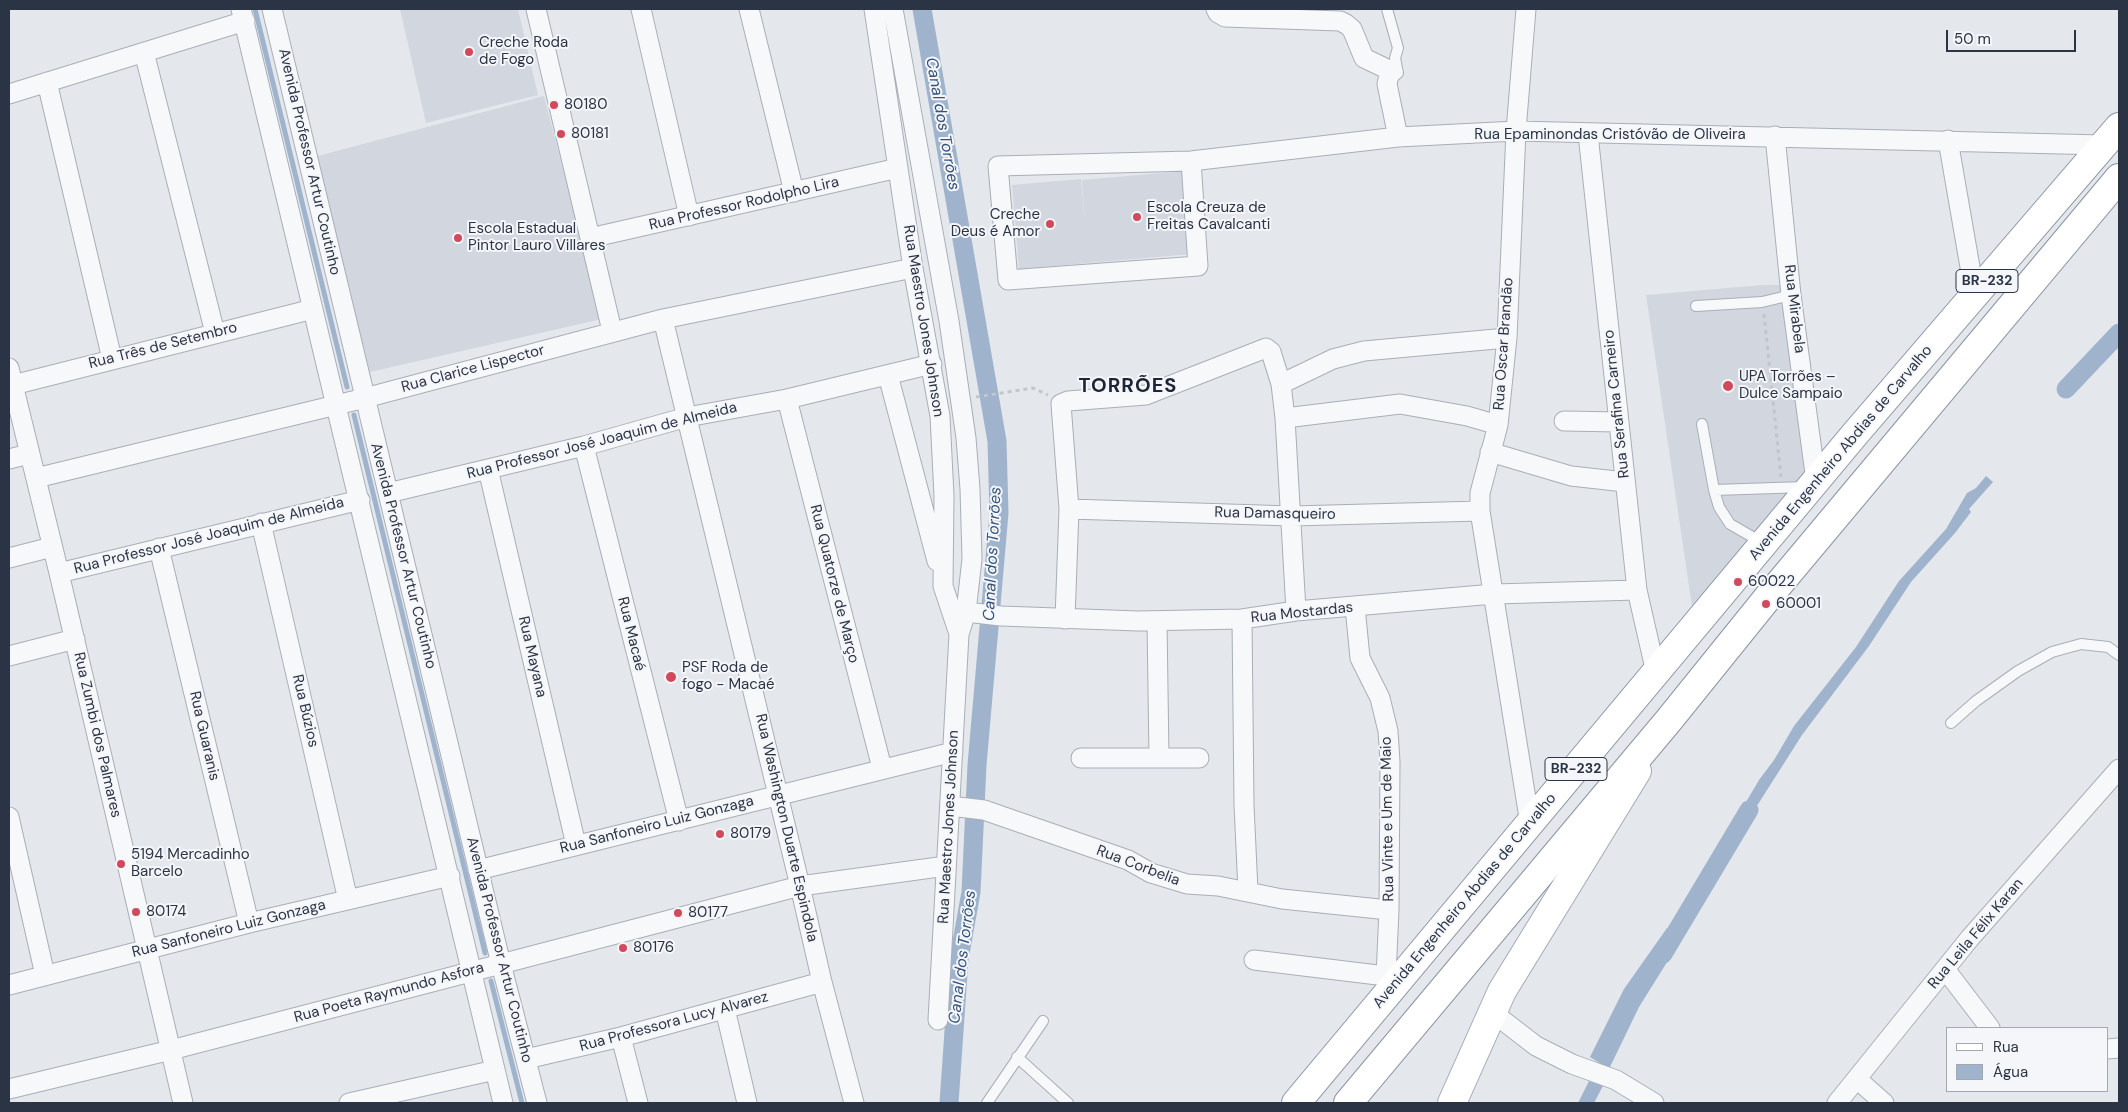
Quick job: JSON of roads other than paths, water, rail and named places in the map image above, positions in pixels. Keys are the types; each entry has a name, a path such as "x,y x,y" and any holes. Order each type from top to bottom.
{"main road":[{"name":"Avenida Engenheiro Abdias de Carvalho","path":"1296,1103 1392,979 1530,824 1814,484 2112,136"},
{"name":"BR-232","path":"1669,720 1775,588 2119,178"},
{"path":"1348,1103 1669,720"},
{"path":"1452,1103 1502,992 1575,870 1669,720"}],"street":[{"name":"Avenida Professor Artur Coutinho","path":"272,9 478,870 536,1103"},
{"path":"536,9 612,331"},
{"path":"641,9 689,216"},
{"path":"749,9 794,192"},
{"name":"Rua Maestro Jones Johnson","path":"874,9 913,268 940,416 944,496 943,586 959,634 938,1020"},
{"name":"Rua Maestro Jones Johnson","path":"893,9 949,321 966,438 974,612 959,634"},
{"path":"1216,9 1225,18 1340,21 1352,30 1364,58 1387,69 1389,75 1387,84 1398,137"},
{"name":"Rua Oscar Brandão","path":"1526,9 1516,131 1508,338 1498,425 1480,493 1480,511 1530,824"},
{"name":"Avenida Professor Artur Coutinho","path":"243,15 503,1103"},
{"path":"9,94 144,52 243,15"},
{"path":"144,52 215,333"},
{"path":"47,82 112,359"},
{"name":"Rua Epaminondas Cristóvão de Oliveira","path":"1190,161 1198,266 1008,280 998,166 1190,161 1398,137 1516,131 1948,140 2112,136"},
{"name":"Rua Serafina Carneiro","path":"1588,134 1637,590 1656,673"},
{"name":"Rua Mirabela","path":"1775,136 1791,294 1814,484"},
{"path":"1948,140 1975,296"},
{"name":"Rua Professor Rodolpho Lira","path":"590,238 898,168"},
{"name":"Rua Clarice Lispector","path":"36,478 365,398 663,318 913,268"},
{"name":"Rua Três de Setembro","path":"11,376 112,359 313,309"},
{"name":"Rua Washington Duarte Espindola","path":"663,318 822,982 854,1103"},
{"path":"1281,384 1333,359 1364,351 1508,338"},
{"path":"1065,619 1069,509 1064,404 1146,395 1266,348 1270,350 1281,384 1285,418 1296,611"},
{"name":"Rua Professor José Joaquim de Almeida","path":"388,493 584,446 687,417 787,399 932,364"},
{"path":"888,375 943,586"},
{"name":"Rua Zumbi dos Palmares","path":"11,376 75,639 183,1103"},
{"name":"Rua Quatorze de Março","path":"787,399 882,768"},
{"path":"1285,418 1400,404 1467,416 1498,425"},
{"path":"1564,421 1619,422"},
{"name":"Rua Macaé","path":"584,446 679,821"},
{"path":"1490,452 1571,476 1625,482"},
{"path":"9,459 29,454"},
{"name":"Rua Mayana","path":"488,469 576,845"},
{"name":"Rua Professor José Joaquim de Almeida","path":"59,573 360,500"},
{"name":"Rua Damasqueiro","path":"1069,509 1292,516 1480,511"},
{"name":"Rua Búzios","path":"261,523 348,900"},
{"path":"9,558 52,547"},
{"name":"Rua Guaranis","path":"158,548 249,923"},
{"name":"Rua Mostardas","path":"974,612 1001,616 1065,619 1157,621 1242,619 1296,611 1494,594 1637,590"},
{"name":"Rua Vinte e Um de Maio","path":"1355,607 1360,658 1380,698 1388,731 1390,762 1389,910 1392,979"},
{"path":"1242,619 1244,805 1248,891"},
{"path":"1157,621 1159,757"},
{"path":"9,656 75,639"},
{"name":"Rua Sanfoneiro Luiz Gonzaga","path":"478,870 679,821 882,768 953,752"},
{"path":"1081,758 1199,758"},
{"name":"Rua Leila Félix Karan","path":"1837,1103 1970,938 2119,769"},
{"name":"Rua Corbelia","path":"950,806 984,810 1128,860 1151,873 1187,884 1218,886 1282,898 1389,910"},
{"path":"9,817 46,976"},
{"name":"Rua Poeta Raymundo Asfora","path":"9,1089 171,1050 800,886 946,866"},
{"name":"Rua Sanfoneiro Luiz Gonzaga","path":"9,985 249,923 450,876"},
{"path":"1254,960 1392,979"},
{"path":"1945,969 1989,1027"},
{"name":"Rua Professora Lucy Alvarez","path":"526,1059 621,1037 822,982"},
{"path":"725,1009 747,1103"},
{"path":"1492,1012 1536,1046 1572,1064 1610,1077 1654,1103"},
{"path":"621,1037 638,1103"},
{"path":"349,1103 494,1070"},
{"path":"1857,1079 1884,1103"}],"lane":[{"path":"1387,9 1398,48 1395,58 1398,73 1387,84"},
{"path":"1696,306 1762,302 1791,294"},
{"path":"1702,424 1719,507 1730,524 1764,544"},
{"path":"1714,490 1814,484"},
{"path":"1951,723 1976,701 2018,671 2052,652 2081,644 2108,647 2119,655"},
{"path":"987,1103 1017,1056 1043,1021"},
{"path":"1017,1056 1068,1103"}],"water":[{"path":"2108,334 2118,344 2102,359 2088,367 2077,382 2070,375"},
{"path":"1986,476 1993,482 1969,509 1971,512 1955,533 1911,582 1869,646 1802,735 1741,831 1729,831 1794,726 1856,647 1899,581 1946,529 1967,493 1976,488"},
{"path":"1667,928 1684,935 1639,1007 1609,1069 1590,1057 1624,989"},
{"path":"1592,1075 1606,1080 1594,1103 1578,1103"}],"waterway":[{"path":"255,9 347,387"},
{"name":"Canal dos Torrões","path":"922,9 997,441 999,513 977,765 971,892 959,959 949,1103"},
{"path":"2066,389 2119,333"},
{"path":"354,415 485,953"},
{"path":"1663,954 1749,810"},
{"path":"491,981 522,1103"}],"place":[{"name":"Creche Roda de Fogo","path":"469,52"},
{"name":"80180","path":"554,105"},
{"name":"80181","path":"561,134"},
{"name":"Escola Creuza de Freitas Cavalcanti","path":"1137,217"},
{"name":"Creche Deus é Amor","path":"1050,224"},
{"name":"Escola Estadual Pintor Lauro Villares","path":"458,238"},
{"name":"UPA Torrões – Dulce Sampaio","path":"1728,386"},
{"name":"60022","path":"1738,582"},
{"name":"60001","path":"1766,604"},
{"name":"PSF Roda de fogo - Macaé","path":"671,677"},
{"name":"80179","path":"720,834"},
{"name":"5194 Mercadinho Barcelo","path":"121,864"},
{"name":"80174","path":"136,912"},
{"name":"80177","path":"678,913"},
{"name":"80176","path":"623,948"}],"district":[{"name":"TORRÕES","path":"1128,387"}]}
